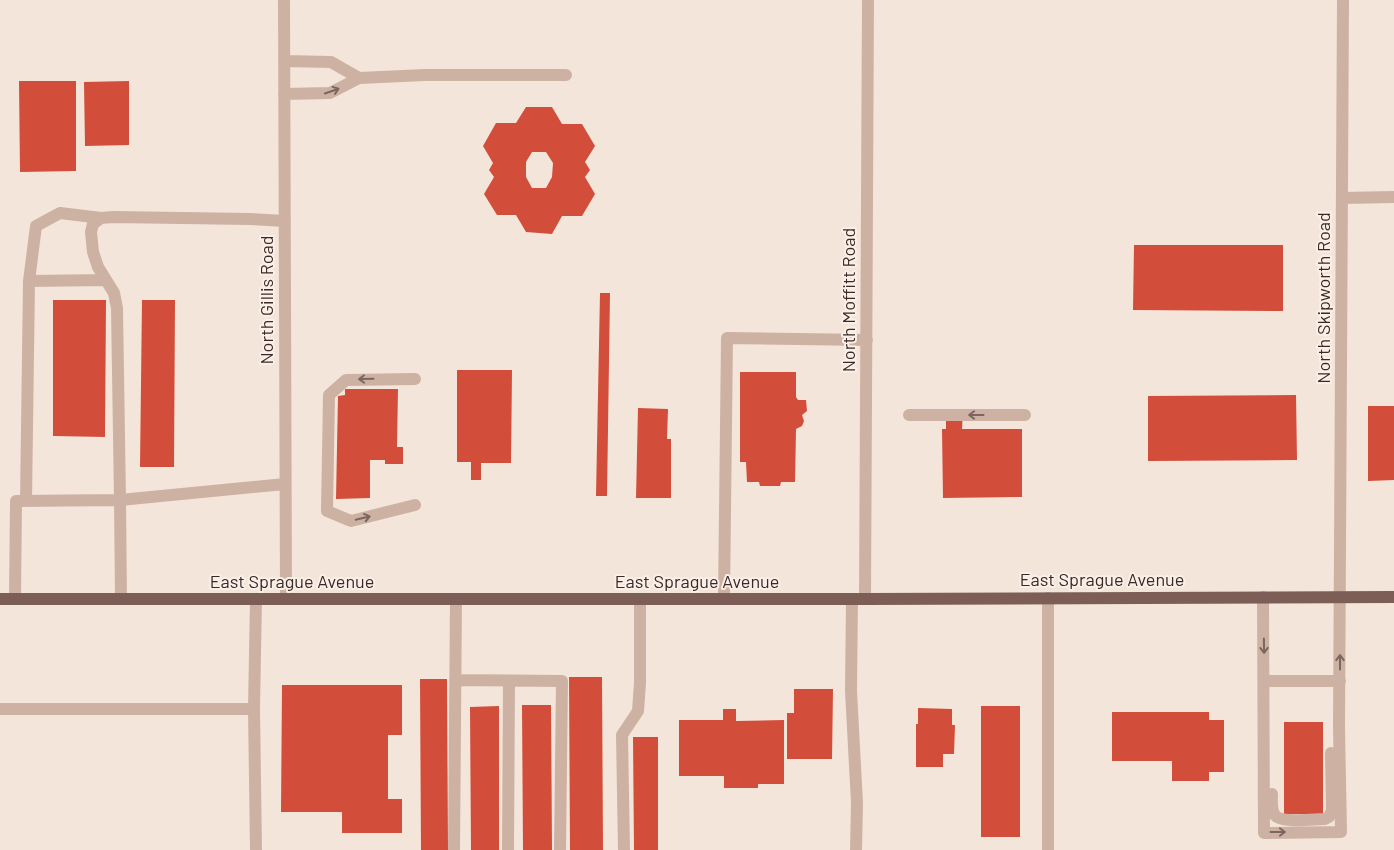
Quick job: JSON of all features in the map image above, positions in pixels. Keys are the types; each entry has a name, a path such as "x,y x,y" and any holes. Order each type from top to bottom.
{"main road":[{"name":"East Sprague Avenue","path":"0,599 1394,597"}],"street":[{"name":"North Gillis Road","path":"284,0 286,599"},
{"name":"North Moffitt Road","path":"856,850 857,803 851,691 858,599 866,340 868,0"},
{"name":"North Skipworth Road","path":"1264,728 1264,832 1341,832 1339,728 1343,0"},
{"path":"284,62 332,62 359,78"},
{"path":"284,94 330,93 359,78 425,75 566,75"},
{"path":"1342,198 1394,197"},
{"path":"26,501 29,281 36,226 60,213 101,218 142,216 284,221"},
{"path":"101,218 93,224 91,232 93,252 98,268 114,293 117,308 121,599"},
{"path":"29,281 106,280"},
{"path":"724,599 727,338 866,340"},
{"path":"415,379 346,380 329,395 327,510 351,521 415,505"},
{"path":"910,415 1025,415"},
{"path":"15,599 16,501 120,500 285,484"},
{"path":"1263,597 1264,728 1271,743 1272,808 1277,818 1287,820 1325,819 1329,817 1332,810 1331,737 1339,728"},
{"path":"1048,598 1048,850"},
{"path":"256,599 254,709 256,850"},
{"path":"454,850 456,599"},
{"path":"624,850 622,735 638,711 640,599"},
{"path":"456,680 562,681 560,850"},
{"path":"508,850 509,681"},
{"path":"1264,681 1340,681"},
{"path":"0,709 254,709"}],"building":[{"path":"19,81 76,81 76,171 20,172"},
{"path":"129,81 129,145 85,146 84,82"},
{"path":"526,107 552,107 562,124 582,124 595,146 585,162 590,170 585,177 595,194 582,216 562,216 552,234 526,232 516,215 497,215 484,194 494,177 489,170 493,163 483,146 496,123 516,123","holes":["532,152 546,152 553,163 552,177 546,188 532,188 526,177 526,162"]},
{"path":"1134,245 1283,245 1283,311 1133,310"},
{"path":"600,293 610,293 607,496 596,496"},
{"path":"53,300 106,300 105,437 53,436"},
{"path":"142,300 175,300 174,467 140,467"},
{"path":"457,370 512,370 511,463 481,463 481,480 471,480 471,462 457,462"},
{"path":"740,372 796,372 796,397 798,400 806,400 807,411 802,415 804,421 802,426 796,429 795,482 781,482 780,486 760,486 759,482 747,482 746,462 740,462"},
{"path":"345,389 398,389 397,447 403,447 403,464 385,464 385,460 370,460 370,498 336,499 338,396 345,395"},
{"path":"1296,395 1297,460 1148,461 1148,396"},
{"path":"1368,406 1394,406 1394,480 1368,481"},
{"path":"638,408 668,409 667,439 671,439 671,498 636,498"},
{"path":"946,410 963,410 962,429 1022,429 1022,497 943,498 942,429 946,429"},
{"path":"569,677 602,677 603,850 570,850"},
{"path":"420,679 447,679 448,850 421,850"},
{"path":"282,685 402,685 402,735 388,735 388,799 402,799 402,833 342,833 342,812 281,812"},
{"path":"794,689 833,689 832,759 787,759 787,713 794,713"},
{"path":"522,705 551,705 552,850 523,850"},
{"path":"499,706 499,850 471,850 470,707"},
{"path":"981,706 1020,706 1020,837 981,837"},
{"path":"918,708 952,709 952,725 955,725 954,754 943,754 943,767 916,767"},
{"path":"723,709 736,709 736,721 784,720 784,784 758,784 758,788 724,788 724,776 679,776 679,720 723,720"},
{"path":"1112,712 1209,712 1209,720 1224,720 1224,772 1209,772 1209,781 1172,781 1172,761 1112,761"},
{"path":"1284,722 1323,722 1323,814 1284,814"},
{"path":"633,737 658,737 658,850 634,850"}]}
